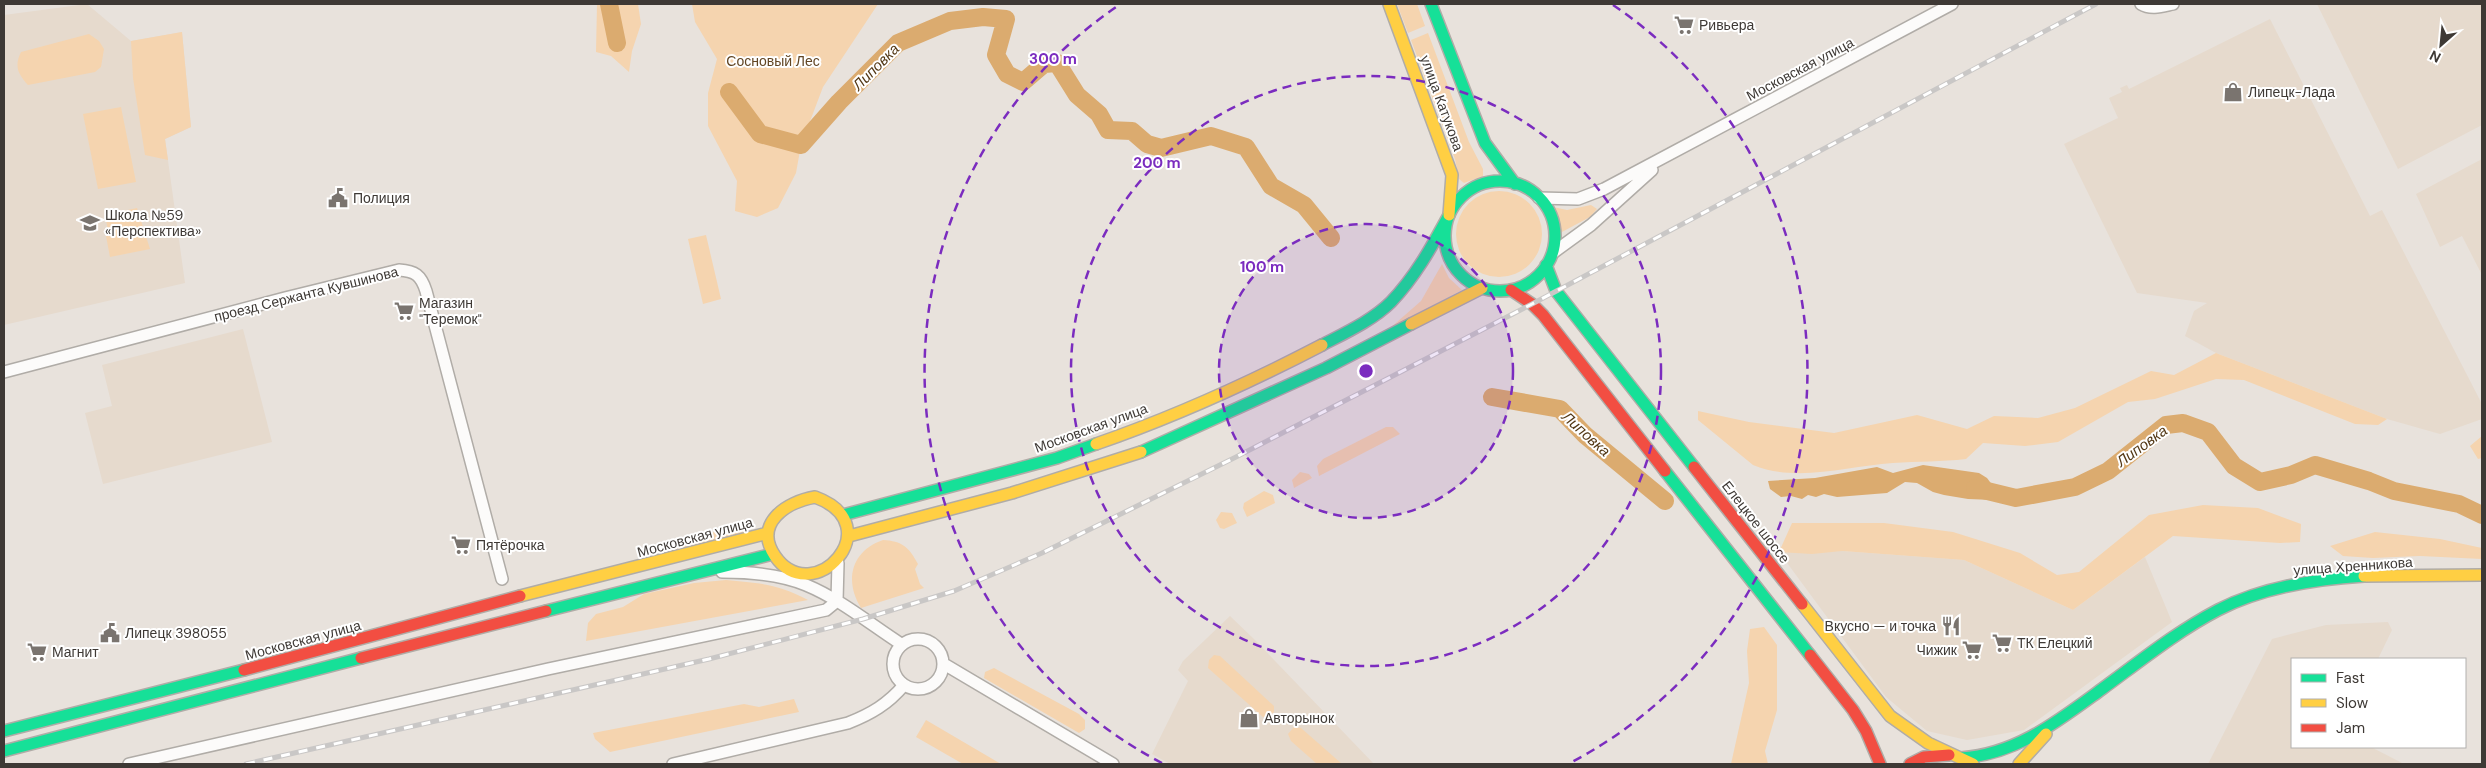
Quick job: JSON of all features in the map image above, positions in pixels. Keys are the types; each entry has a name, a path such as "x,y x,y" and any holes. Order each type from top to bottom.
{"main road":[{"name":"улица Катукова","path":"1389,4 1452,175 1449,215"},
{"name":"улица Катукова","path":"1431,4 1485,143 1498,165 1515,184"},
{"path":"1491,182 1515,184 1540,198 1552,219 1554,252 1532,281 1511,290 1496,291 1482,288 1469,282 1457,271 1450,260 1445,245 1445,230 1449,215 1464,194 1478,186 1491,182"},
{"name":"Московская улица","path":"4,731 150,696 525,596 768,534 777,512 799,498 815,497 827,501 838,508 843,515 1058,458 1131,432 1256,378 1352,329 1390,303 1420,268 1449,215"},
{"name":"Елецкое шоссе","path":"1546,265 1556,291 1890,716 1909,732 1973,764"},
{"path":"849,536 1012,493 1132,456 1326,368 1482,288"},
{"path":"1511,290 1532,304 1549,323 1835,687 1866,731 1880,764"},
{"path":"768,534 773,554 788,569 812,573 824,571 838,563 847,549 849,536 843,515"},
{"path":"4,751 700,571 773,554"},
{"name":"улица Хренникова","path":"2055,723 2189,628 2235,602 2255,594 2280,587 2331,579 2482,575"},
{"path":"1910,764 1933,755 1980,756 2010,747 2055,723"},
{"path":"2019,764 2055,723"}],"street":[{"name":"Московская улица","path":"1540,198 1578,199 1604,189 1662,160 1952,4"},
{"path":"2142,4 2161,7 2173,4"},
{"name":"Московская улица","path":"1554,252 1591,225 1662,160"},
{"name":"проезд Сержанта Кувшинова","path":"4,372 285,298 399,270 413,271 422,279 426,290 502,578"},
{"path":"129,764 538,672 826,610 836,600 838,563"},
{"path":"788,569 804,584"},
{"path":"700,571 741,572 804,584 836,600 901,644"},
{"path":"916,638 932,642 942,656 944,664 937,681 929,687 920,689 904,685 896,678 893,670 895,652 901,644 916,638"},
{"path":"944,664 1112,764"},
{"path":"673,764 848,723 872,713 893,698 904,685"}],"shaded area":[{"name":"Школа №59 «Перспектива»","path":"87,4 131,41 182,32 191,127 165,139 185,283 4,325 4,15"},
{"path":"2317,4 2482,4 2482,125 2398,169"},
{"path":"2270,19 2370,216 2382,210 2482,404 2482,419 2440,434 2387,419 2216,353 2185,336 2194,311 2207,303 2137,293 2064,144 2118,118 2109,98 2122,92 2120,88 2127,85 2129,89"},
{"path":"2482,159 2482,275 2462,236 2440,247 2416,194"},
{"path":"243,329 272,442 103,484 85,413 112,406 102,365"},
{"path":"1923,465 1979,473 1987,478 1999,494 1993,500 1968,499 1944,495 1933,492 1917,483 1905,482 1887,493 1837,497 1824,494 1816,497 1808,495 1802,499 1791,496 1781,497 1770,489 1768,481 1815,478 1877,467 1893,473"},
{"path":"1842,551 1964,560 2073,610 2145,557 2172,622 2024,730 1967,740 1927,731 1886,697 1779,552"},
{"name":"Авторынок","path":"1230,616 1374,764 1170,764 1152,754 1188,681 1178,670 1183,661"},
{"path":"2388,622 2392,630 2378,658 2291,658 2291,748 2373,748 2404,764 2208,764 2272,639 2326,625"}],"green space":[{"path":"597,4 638,4 641,24 632,51 629,72 611,56 596,52"},
{"name":"Сосновый Лес","path":"692,4 878,4 823,87 801,145 796,173 778,208 757,217 735,211 737,181 708,126 708,93 717,59 695,22"},
{"path":"1397,4 1417,4 1425,26 1408,33"},
{"path":"182,32 191,127 165,139 168,160 145,155 133,78 131,41"},
{"path":"1428,33 1469,142 1483,169 1483,176 1464,183 1459,179 1455,159 1411,40"},
{"path":"89,34 99,41 104,49 101,67 95,72 28,85 22,77 18,70 21,52"},
{"path":"121,107 136,182 98,189 83,114"},
{"path":"1499,191 1515,195 1529,204 1538,218 1542,234 1538,250 1529,264 1515,273 1499,277 1483,273 1469,264 1460,250 1456,234 1460,218 1469,204 1483,195"},
{"path":"1591,205 1597,209 1590,217 1560,233 1553,207 1567,210"},
{"path":"137,208 150,249 110,257 106,236 109,235 105,215"},
{"path":"706,235 721,299 703,304 688,239"},
{"path":"1442,264 1449,278 1462,290 1389,329 1421,301"},
{"path":"2216,353 2387,419 2378,425 2355,424 2244,380 2216,379 2155,399 2128,402 2058,442 2025,446 1983,443 1966,459 1893,463 1805,473 1787,473 1753,465 1698,420 1698,411 1749,422 1834,433 1917,415 1967,429 1994,416 2038,418 2075,408 2151,371 2174,375"},
{"path":"1386,427 1393,427 1400,434 1319,476 1317,466 1323,459"},
{"path":"2482,436 2482,458 2478,459 2470,446"},
{"path":"1300,472 1309,474 1312,478 1294,488 1292,480"},
{"path":"1264,491 1273,495 1275,503 1247,517 1243,508 1244,503"},
{"path":"2203,505 2258,508 2301,524 2300,542 2280,543 2173,536 2073,610 1964,560 1842,551 1812,554 1779,552 1792,523 1884,523 1953,532 2020,553 2057,575 2079,572 2149,515"},
{"path":"1221,512 1232,513 1237,523 1224,529 1220,528 1216,520"},
{"path":"742,526 744,530 741,537 673,552 671,546 679,540"},
{"path":"2375,532 2440,539 2482,548 2482,559 2420,556 2373,558 2343,556 2330,546"},
{"path":"883,540 895,542 908,549 918,564 915,569 920,584 924,588 861,608 853,588 854,568 857,559 864,551"},
{"path":"726,580 768,585 808,600 586,641 588,623 596,614 623,607 644,594 694,583"},
{"path":"1764,627 1777,645 1777,710 1765,751 1768,764 1731,764 1749,683 1747,651 1750,629"},
{"path":"1214,655 1220,656 1274,706 1274,712 1268,717 1263,717 1208,668 1209,660"},
{"path":"994,668 1079,714 1085,720 1085,729 1079,733 984,678 985,672"},
{"path":"794,699 799,712 610,752 595,739 593,733 744,704 759,707"},
{"path":"926,720 1001,764 963,764 916,737"},
{"path":"1294,727 1301,728 1342,764 1317,764 1291,741 1288,734"}],"waterway":[{"name":"Липовка","path":"609,4 617,43"},
{"name":"Липовка","path":"729,92 760,134 801,145 839,102 898,43 950,21 983,17 1006,19 996,55 1007,74 1023,82 1044,64 1057,63 1077,95 1099,114 1108,130 1132,131 1147,144 1161,148 1211,136 1246,147 1271,186 1304,205 1331,238"},
{"name":"Липовка","path":"1492,397 1560,409 1585,435 1665,501"},
{"name":"Липовка","path":"1975,488 2016,498 2075,487 2108,471 2166,425 2183,423 2208,432 2234,466 2260,482 2291,475 2315,465 2369,481 2394,491 2459,504 2482,515"}],"railway":[{"path":"246,764 709,659 863,619 954,591 1042,553 1236,457 1532,304 2096,4"}],"traffic: fast":[{"path":"1431,4 1485,143 1515,184"},
{"path":"1500,181 1521,185 1539,197 1551,215 1555,236 1551,257 1539,275 1521,287 1500,291 1479,287 1461,275 1449,257 1445,236 1449,215 1461,197 1479,185 1500,181"},
{"path":"1322,345 1367,320 1391,302 1416,271 1449,215"},
{"path":"1546,265 1556,291 1694,467"},
{"path":"1141,452 1326,368 1411,324"},
{"path":"843,515 1057,458 1096,444"},
{"path":"1665,471 1810,655"},
{"path":"546,611 773,554"},
{"path":"1961,758 2000,750 2036,734 2069,713 2173,638 2202,619 2235,602 2271,590 2308,582 2364,576"},
{"path":"4,751 361,658"},
{"path":"4,731 244,670"}],"traffic: slow":[{"path":"1389,4 1452,175 1449,215"},
{"path":"1411,324 1482,288"},
{"path":"1096,444 1211,399 1322,345"},
{"path":"849,536 1012,493 1141,452"},
{"path":"815,497 837,510 847,526 846,542 838,558 825,569 808,574 791,570 775,556 769,544 768,534 770,525 784,509 815,497"},
{"path":"520,596 768,533"},
{"path":"2364,576 2482,575"},
{"path":"1802,604 1890,716 1928,743 1973,764"},
{"path":"2019,764 2046,734"}],"traffic: jam":[{"path":"1511,290 1532,304 1543,315 1665,471"},
{"path":"1694,467 1802,604"},
{"path":"244,670 520,596"},
{"path":"361,658 546,611"},
{"path":"1810,655 1853,710 1866,731 1880,764"},
{"path":"1910,764 1924,757 1949,755"}],"place":[{"name":"Ривьера","path":"1684,25"},
{"name":"Липецк-Лада","path":"2233,92"},
{"name":"Полиция","path":"338,198"},
{"name":"Школа №59 «Перспектива»","path":"90,223"},
{"name":"Магазин \"Теремок\"","path":"404,311"},
{"name":"Пятёрочка","path":"461,545"},
{"name":"Вкусно — и точка","path":"1951,626"},
{"name":"Липецк 398055","path":"110,633"},
{"name":"ТК Елецкий","path":"2002,643"},
{"name":"Чижик","path":"1972,650"},
{"name":"Магнит","path":"37,652"},
{"name":"Авторынок","path":"1249,718"}]}
